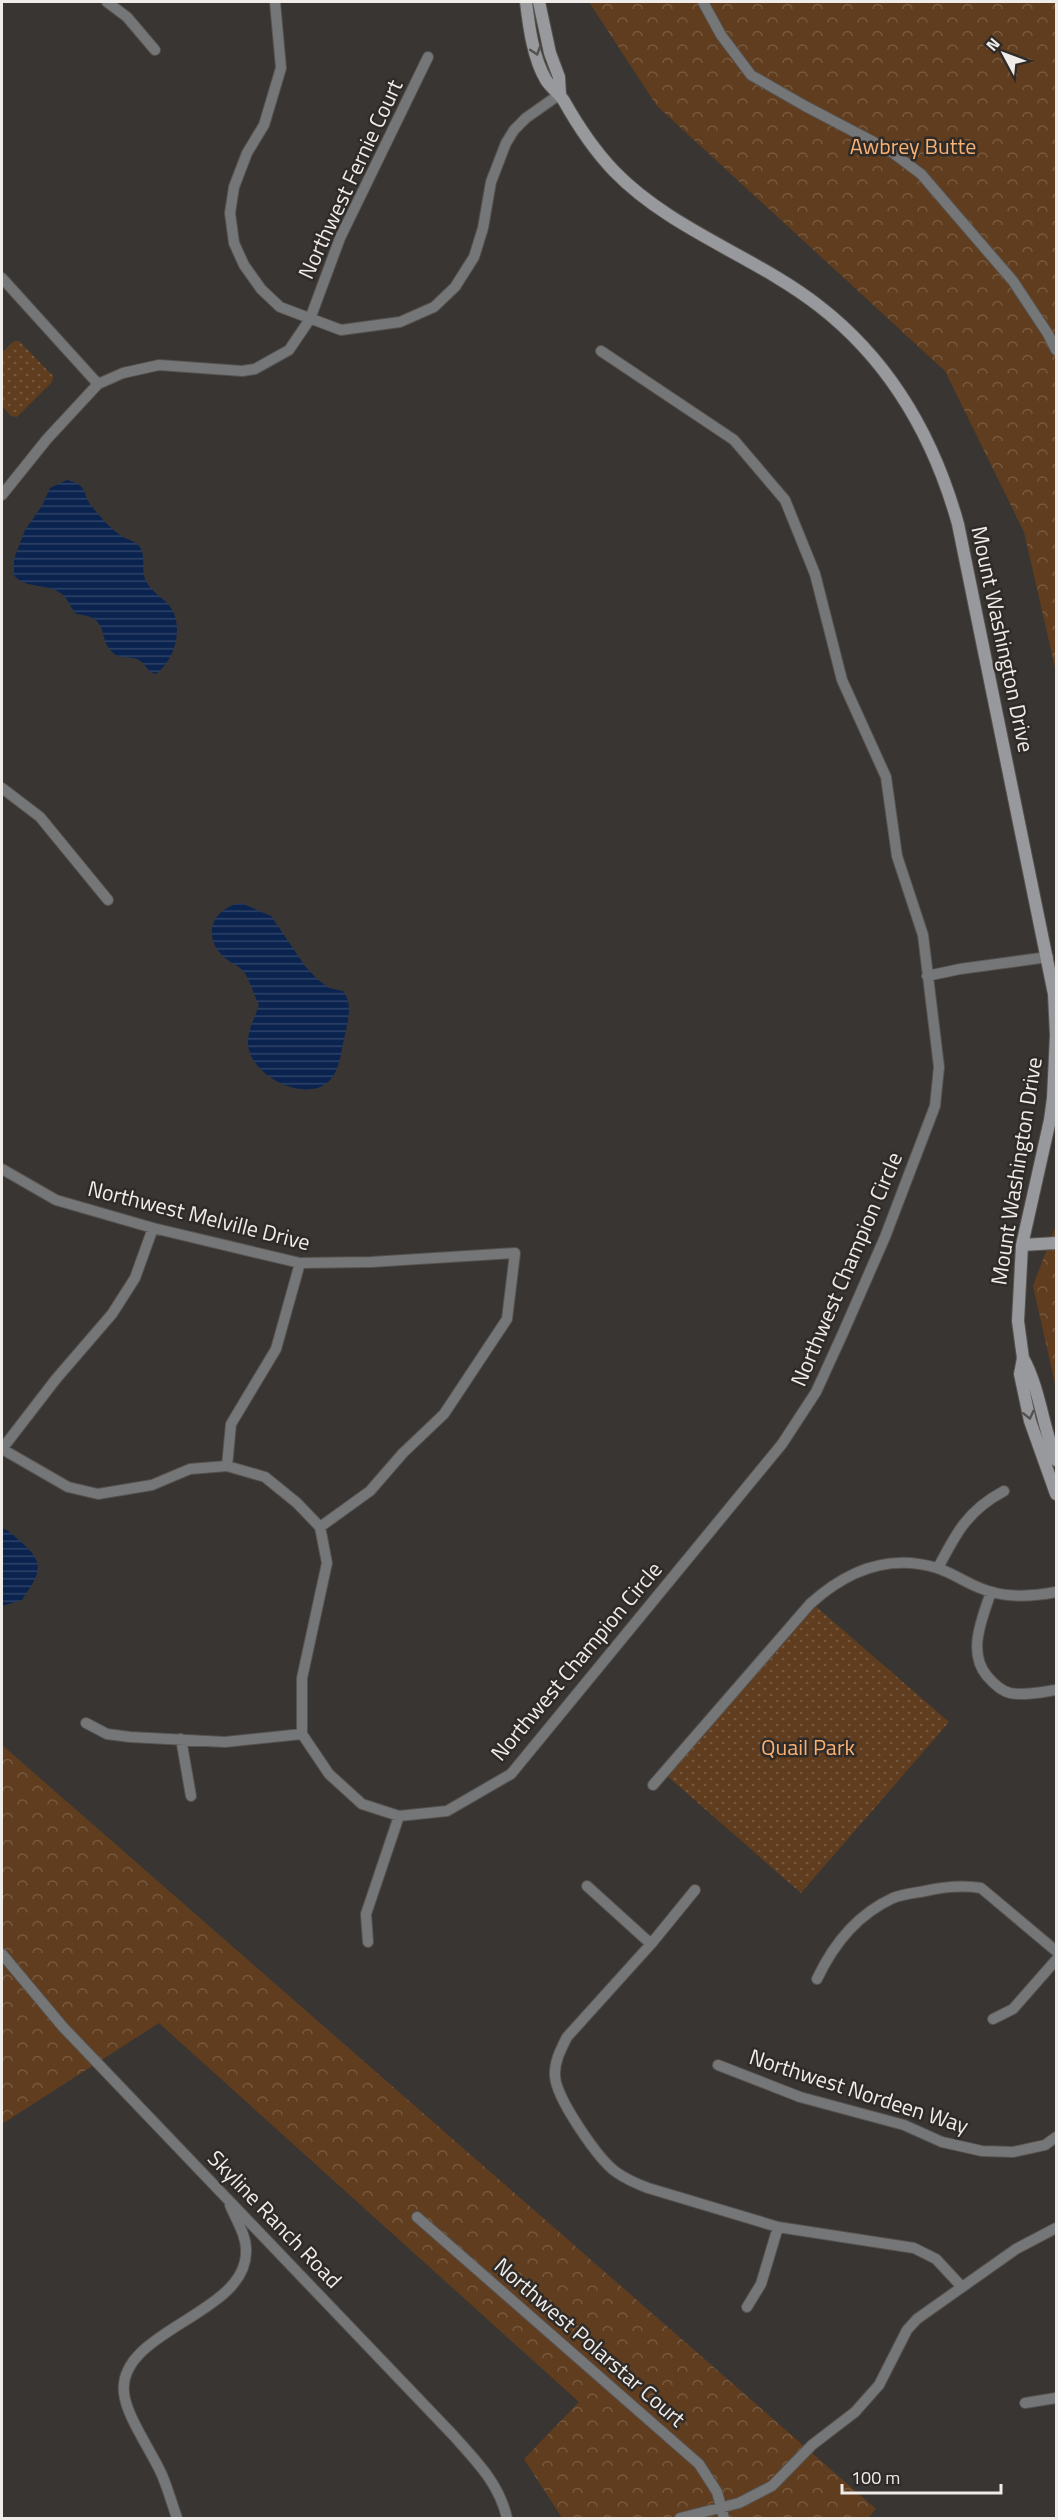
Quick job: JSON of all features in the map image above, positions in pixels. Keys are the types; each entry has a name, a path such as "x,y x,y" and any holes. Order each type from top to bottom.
{"main road":[{"name":"Mount Washington Drive","path":"526,2 528,24 547,81 560,94 581,130 615,172 660,208 818,305 873,358 913,412 940,469 958,524 1054,994 1055,1068 1050,1120 1022,1245 1018,1321 1023,1358 1020,1374 1030,1420 1056,1494"},
{"name":"Mount Washington Drive","path":"539,2 550,53 559,77 560,94"},
{"path":"1022,1245 1056,1243"},
{"name":"Mount Washington Drive","path":"1023,1358 1031,1372 1042,1419 1056,1460"}],"street":[{"path":"107,2 127,17 155,50"},
{"path":"275,2 281,68 264,125 247,153 234,187 230,213 234,243 244,265 261,289 279,307 340,330 400,322 434,307 455,287 474,257 483,228 491,183 506,143 514,130 526,118 560,94"},
{"path":"703,2 721,35 751,75 889,150 921,174 1013,281 1048,333 1056,350"},
{"name":"Northwest Fernie Court","path":"310,319 340,238 428,57"},
{"path":"2,278 98,384"},
{"path":"2,495 47,439 98,384 123,373 159,365 242,371 255,369 289,350 310,319"},
{"name":"Northwest Champion Circle","path":"303,1734 329,1774 362,1804 399,1816 447,1811 511,1774 782,1444 800,1419 816,1392 885,1237 935,1106 939,1067 923,935 897,856 886,777 842,680 815,574 784,500 734,440 601,351"},
{"path":"2,788 40,817 108,900"},
{"path":"927,976 1048,957"},
{"name":"Northwest Melville Drive","path":"2,1169 56,1200 153,1228 300,1263 371,1262 515,1253 507,1319 444,1414 403,1453 370,1491 320,1527"},
{"path":"86,1723 107,1734 225,1742 303,1734 302,1678 327,1563 320,1527 297,1503 265,1477 227,1466 190,1469 152,1485 98,1494 68,1487 2,1449 56,1379 112,1314 135,1278 153,1228"},
{"path":"227,1466 231,1424 276,1349 300,1263"},
{"path":"938,1568 966,1520 976,1508 1004,1491"},
{"path":"653,1785 810,1605 840,1579 865,1568 898,1562 938,1568 991,1592 1030,1596 1056,1592"},
{"path":"991,1592 981,1622 976,1652 984,1673 993,1683 1007,1692 1022,1694 1056,1690"},
{"path":"181,1739 191,1796"},
{"path":"368,1942 366,1914 399,1816"},
{"path":"587,1886 651,1944"},
{"path":"817,1979 828,1956 856,1923 874,1908 895,1897 935,1889 969,1886 981,1888 1056,1952"},
{"path":"696,1890 567,2037 558,2055 555,2074 557,2089 562,2100 605,2162 630,2181 778,2227 914,2248 936,2259 962,2287"},
{"name":"Skyline Ranch Road","path":"2,1954 63,2027 460,2443 491,2478 502,2498 507,2518"},
{"path":"993,2019 1013,2009 1056,1960"},
{"name":"Northwest Nordeen Way","path":"718,2065 801,2097 904,2125 942,2142 982,2151 1013,2152 1045,2145 1056,2137"},
{"path":"177,2518 162,2476 124,2394 125,2376 140,2354 181,2322 222,2296 242,2275 247,2254 245,2242 226,2197"},
{"name":"Northwest Polarstar Court","path":"417,2217 699,2464 717,2492 722,2513"},
{"path":"747,2307 761,2284 778,2227"},
{"path":"680,2518 722,2513 772,2486 812,2445 855,2412 879,2385 907,2330 917,2319 1016,2249 1056,2228"},
{"path":"1024,2403 1056,2398"}],"green space":[{"name":"Awbrey Butte","path":"589,2 1056,2 1056,672 1024,532 945,371 657,106"},
{"path":"14,341 19,341 53,376 52,382 17,417 11,416 2,406 2,353"},
{"path":"1056,1225 1056,1388 1033,1286"},
{"name":"Quail Park","path":"813,1604 949,1722 801,1893 665,1774"},
{"path":"2,1745 876,2509 868,2518 562,2518 524,2459 579,2402 159,2023 2,2124"}],"water":[{"path":"67,480 82,488 89,503 111,527 139,546 143,554 146,581 173,611 177,624 174,648 167,662 156,674 139,660 118,656 112,652 99,623 87,616 76,614 62,594 50,588 24,582 14,575 14,559 25,530 42,506 50,488"},
{"path":"241,903 271,916 305,966 317,979 329,988 343,991 346,996 349,1006 348,1017 338,1067 332,1078 318,1088 293,1088 280,1083 258,1067 251,1056 248,1045 249,1035 259,1005 246,975 242,969 225,958 218,950 212,933 217,917 231,906"},
{"path":"2,1528 12,1534 35,1557 38,1570 22,1600 2,1606"}]}
